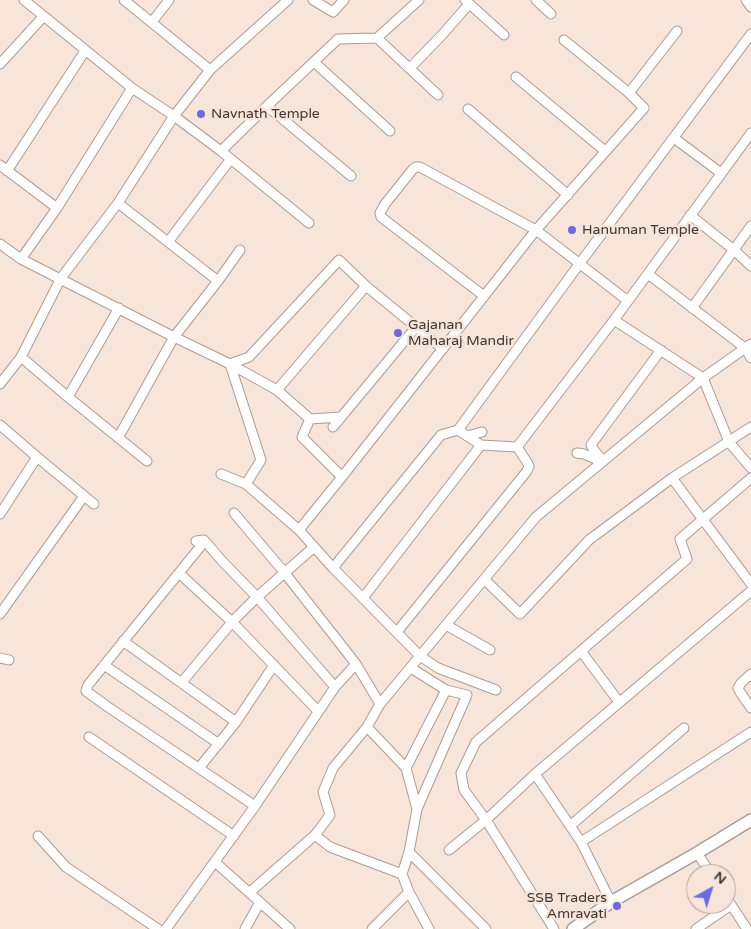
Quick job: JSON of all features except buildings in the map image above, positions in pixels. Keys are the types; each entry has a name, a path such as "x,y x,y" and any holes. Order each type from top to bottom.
{"street":[{"path":"24,0 132,88 221,151 309,223"},
{"path":"124,0 210,70"},
{"path":"152,22 169,0"},
{"path":"0,384 21,357 61,278 118,203 174,116 210,70 288,0"},
{"path":"313,0 333,12 344,0"},
{"path":"221,151 338,39 377,38 419,0"},
{"path":"536,0 551,14"},
{"path":"746,0 751,7"},
{"path":"410,68 442,35 467,2 504,35"},
{"path":"0,64 43,17"},
{"path":"629,93 677,31"},
{"path":"333,568 441,435 458,430 751,34"},
{"path":"377,38 438,95"},
{"path":"298,530 342,478 536,230 644,108 629,93 564,40"},
{"path":"57,208 4,168 85,51"},
{"path":"314,62 390,131"},
{"path":"516,77 605,151"},
{"path":"21,259 57,208 132,88"},
{"path":"266,106 351,176"},
{"path":"468,109 568,195"},
{"path":"517,447 614,320 751,133"},
{"path":"674,138 721,173"},
{"path":"168,242 230,160"},
{"path":"484,296 381,217 380,213 385,204 416,167 420,167 536,230 628,301"},
{"path":"118,203 218,281"},
{"path":"690,215 751,266"},
{"path":"692,308 751,226"},
{"path":"0,244 21,259 224,361 277,390 310,419 341,417"},
{"path":"118,438 174,337 240,250"},
{"path":"224,361 249,357 339,260 366,286 443,349"},
{"path":"648,274 692,308 748,346 751,358"},
{"path":"277,390 366,286"},
{"path":"68,397 119,308"},
{"path":"614,320 703,378 730,442 751,468"},
{"path":"333,427 416,327"},
{"path":"250,892 316,835 330,815 323,792 333,768 367,727 380,704 536,517 703,378 748,346"},
{"path":"603,462 593,449 592,442 661,350"},
{"path":"21,357 148,461"},
{"path":"224,361 261,460 246,484"},
{"path":"310,419 302,437 342,478"},
{"path":"0,425 94,504"},
{"path":"484,579 520,614 589,540 672,478 751,427"},
{"path":"458,430 481,445 517,447"},
{"path":"467,436 482,432"},
{"path":"363,598 481,445"},
{"path":"396,632 527,471 527,462 517,447"},
{"path":"577,453 603,462"},
{"path":"0,514 37,458"},
{"path":"221,474 246,484 298,530 420,656 438,668 496,690"},
{"path":"672,478 751,584"},
{"path":"554,929 486,820 464,790 461,773 476,742 687,559 680,538 751,478"},
{"path":"0,614 84,496"},
{"path":"234,513 284,572 356,664 380,704"},
{"path":"255,806 102,703 86,691 88,685 179,573 198,544 204,540 257,597 335,687"},
{"path":"182,682 232,622 284,572 314,547"},
{"path":"179,573 232,622 318,711"},
{"path":"449,850 486,820 535,774 751,591"},
{"path":"446,625 490,650"},
{"path":"123,641 236,722"},
{"path":"581,651 619,702"},
{"path":"0,658 10,660"},
{"path":"166,929 255,806 335,687 356,664"},
{"path":"104,665 219,744"},
{"path":"199,768 236,722 274,665"},
{"path":"410,668 446,690 467,695 416,809 409,852 402,874 409,892 429,929"},
{"path":"751,674 738,688 751,708"},
{"path":"406,768 446,690"},
{"path":"367,727 406,768 416,809"},
{"path":"570,826 684,728"},
{"path":"581,842 751,732"},
{"path":"89,737 234,836"},
{"path":"535,774 581,842 611,902"},
{"path":"573,929 611,902 750,822"},
{"path":"316,835 330,847 402,874"},
{"path":"38,836 66,867 158,929"},
{"path":"409,852 486,929"},
{"path":"697,853 704,864"},
{"path":"215,862 290,929"},
{"path":"372,929 409,892"},
{"path":"244,929 260,902"},
{"path":"736,913 747,929"},
{"path":"696,929 713,914"}],"place":[{"name":"Navnath Temple","path":"201,114"},
{"name":"Hanuman Temple","path":"572,230"},
{"name":"Gajanan Maharaj Mandir","path":"398,333"},
{"name":"SSB Traders Amravati","path":"617,906"}]}
